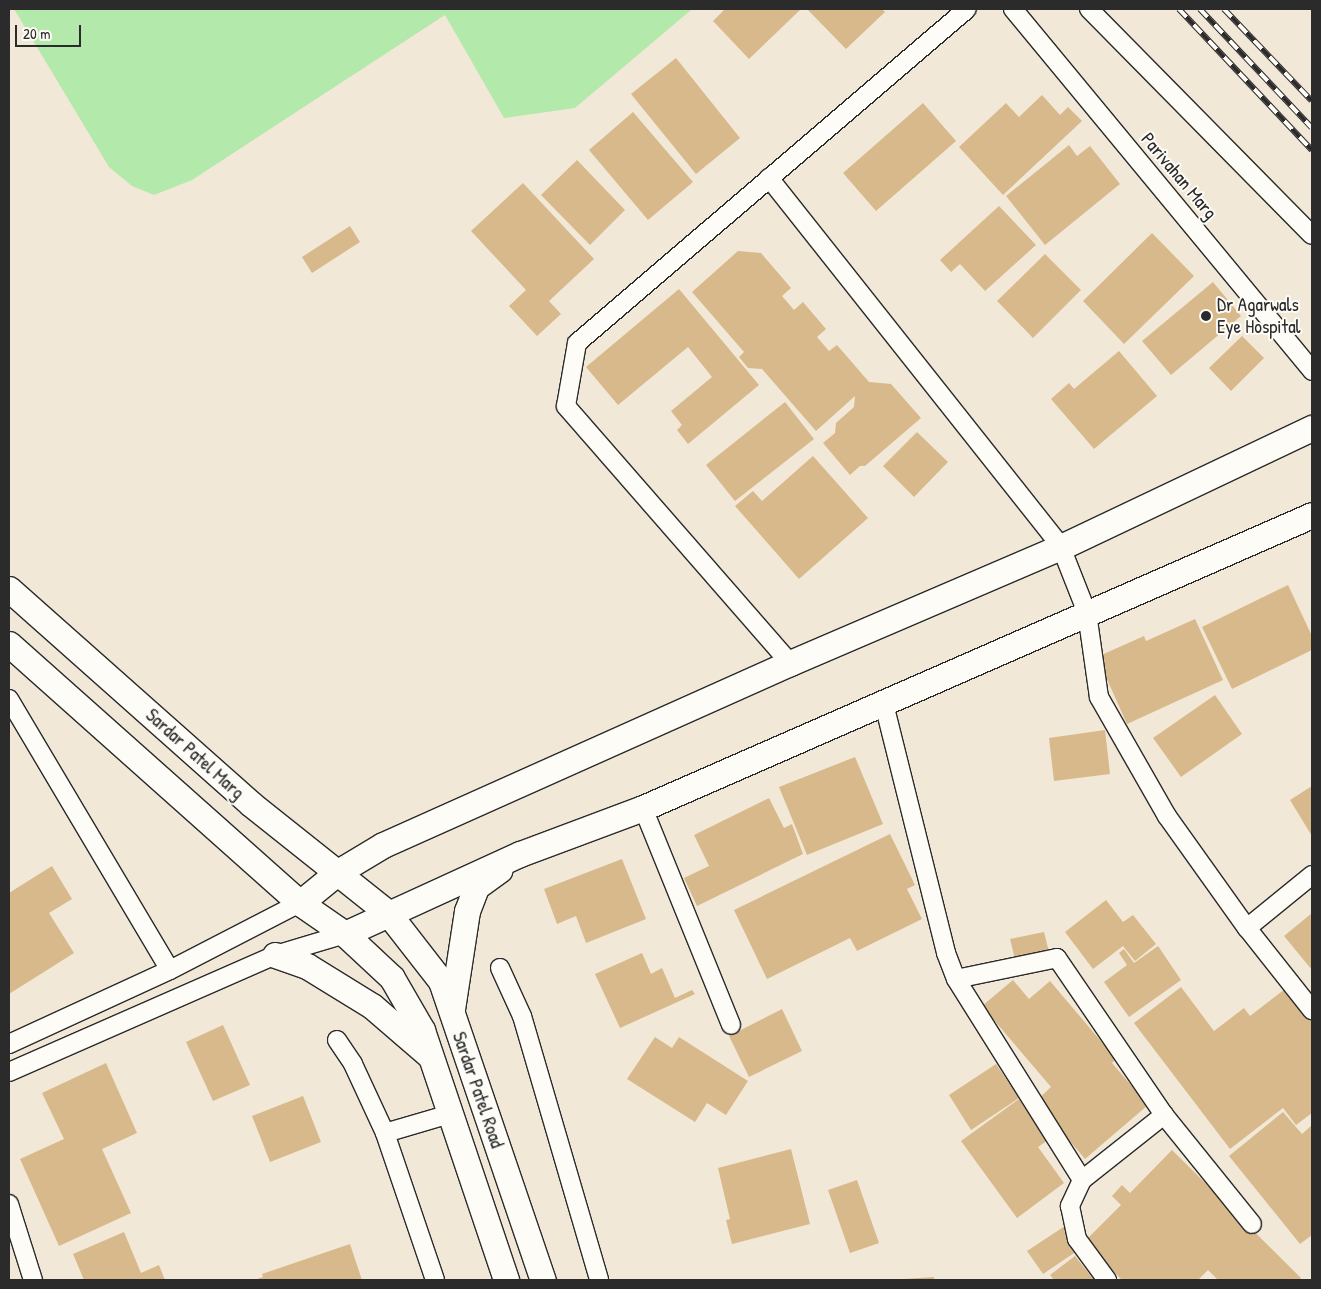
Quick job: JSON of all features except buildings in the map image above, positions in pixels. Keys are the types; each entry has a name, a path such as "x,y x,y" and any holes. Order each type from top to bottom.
{"street":[{"path":"790,664 566,406 577,343 966,9"},
{"name":"Parivahan Marg","path":"1013,9 1312,372"},
{"path":"1089,9 1312,236"},
{"path":"769,178 1060,547 1087,613 1099,697 1167,816 1247,928 1312,1010"},
{"path":"9,1044 170,970 300,902 338,872 383,845 790,664 1060,547 1312,428"},
{"path":"9,1072 274,955 345,934 520,854 644,808 1312,515"},
{"name":"Sardar Patel Marg","path":"9,589 251,804 388,913"},
{"name":"Sardar Patel Road","path":"9,644 300,902 345,934 392,978 422,1030 506,1280"},
{"path":"9,699 170,970"},
{"path":"884,704 946,953 956,979 1082,1180"},
{"path":"644,808 731,1025"},
{"path":"451,1011 467,911 476,887 520,854"},
{"path":"1247,928 1312,875"},
{"name":"Sardar Patel Road","path":"388,913 441,981 543,1280"},
{"path":"274,955 307,966 372,1006 431,1057"},
{"path":"956,979 1057,958 1164,1115 1252,1224"},
{"path":"500,968 522,1016 599,1280"},
{"path":"337,1040 353,1064 385,1133 435,1280"},
{"path":"385,1133 450,1114"},
{"path":"1107,1280 1077,1239 1070,1206 1082,1180 1164,1115"},
{"path":"9,1204 34,1280"}],"green space":[{"path":"14,9 691,10 575,108 504,118 445,15 192,180 154,195 132,186 109,167"}],"railway":[{"path":"1179,9 1312,150"},
{"path":"1200,9 1312,128"},
{"path":"1224,9 1312,101"}],"place":[{"name":"Dr Agarwals Eye Hospital","path":"1206,316"}]}
